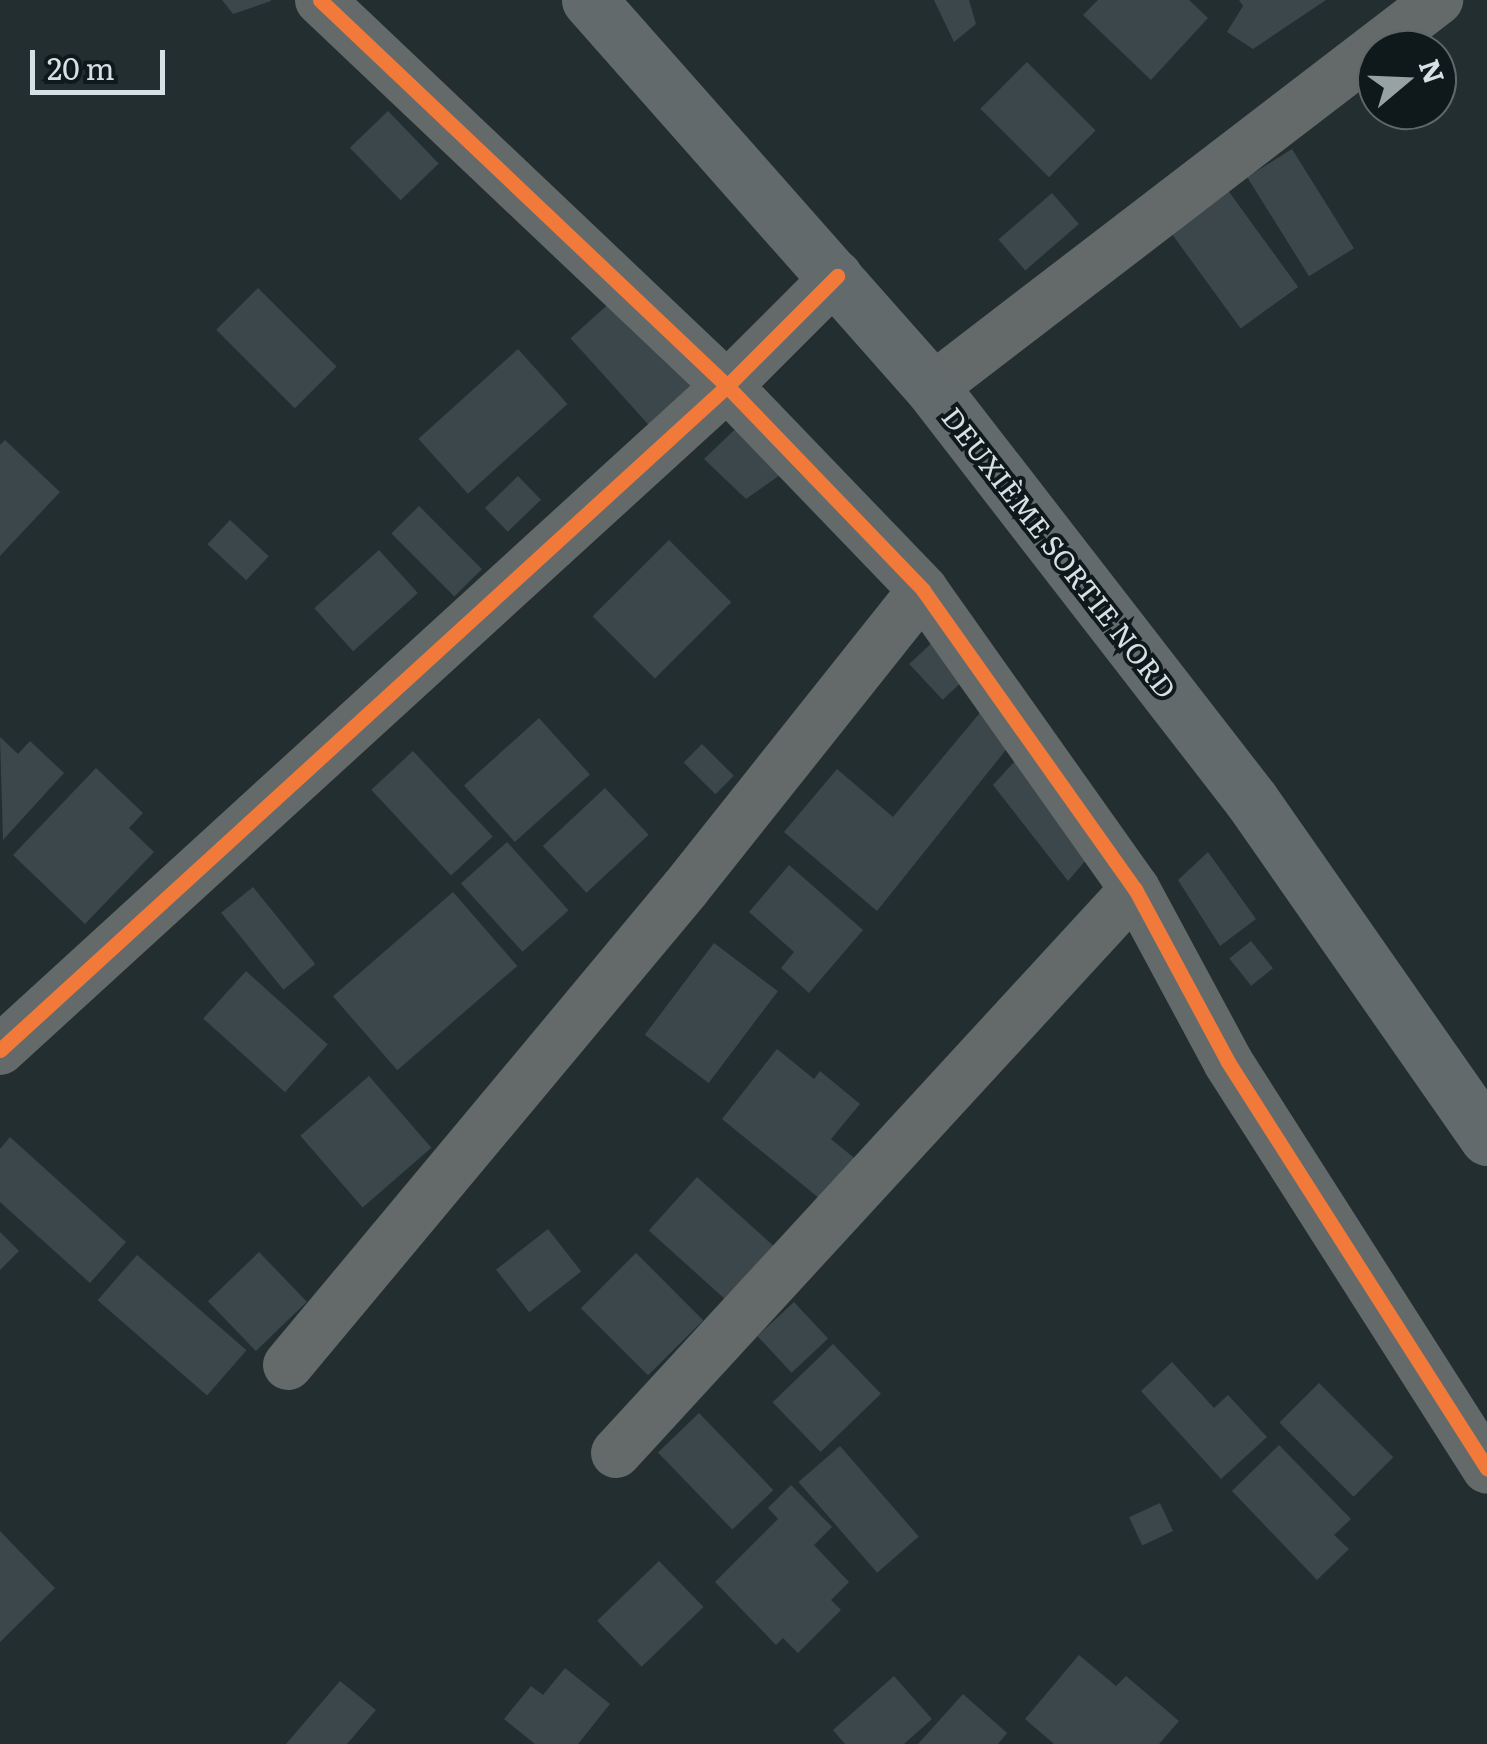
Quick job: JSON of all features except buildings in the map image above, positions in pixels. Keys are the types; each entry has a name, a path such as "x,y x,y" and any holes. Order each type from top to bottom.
{"main road":[{"name":"DEUXIÈME SORTIE NORD","path":"589,0 837,276 932,388 1252,800 1487,1138"}],"street":[{"path":"320,0 728,386 922,590 1135,889 1228,1062 1487,1468"},
{"path":"932,388 1438,0"},
{"path":"0,1050 728,386 837,276"},
{"path":"288,1365 686,889 922,590"},
{"path":"616,1453 1135,889"}],"cycle path":[{"path":"320,0 727,386 923,590 1135,889 1228,1062 1487,1468"},
{"path":"0,1050 727,386 837,276"}]}
